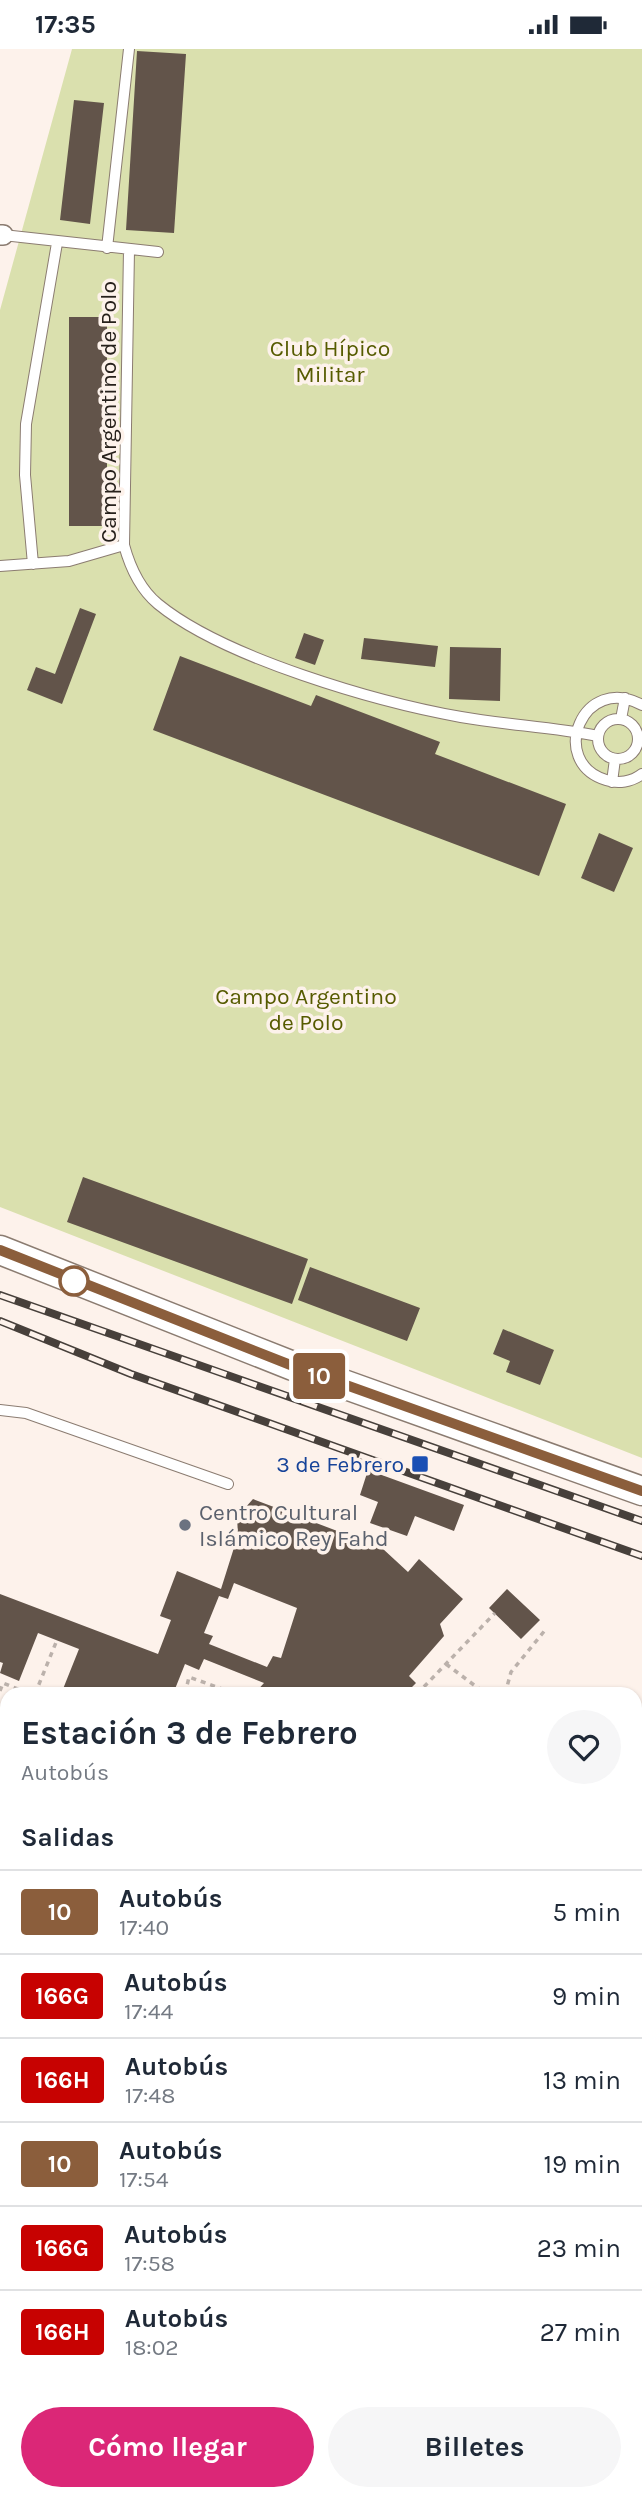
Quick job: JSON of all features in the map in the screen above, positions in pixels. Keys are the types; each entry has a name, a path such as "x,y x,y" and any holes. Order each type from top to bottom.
{"main road":[{"path":"0,1250 293,1366 642,1491"}],"lane":[{"path":"107,248 129,49"},
{"path":"1,235 158,252"},
{"path":"33,564 25,475 26,424 57,243"},
{"name":"Campo Argentino de Polo","path":"129,250 124,545 135,574 157,603 229,647 394,702 461,717 598,736"},
{"path":"0,566 69,561 124,545"},
{"path":"642,705 625,698 612,698 589,709 576,732 576,745 588,770 612,782 626,781 642,774"},
{"path":"621,719 625,698"},
{"path":"621,719 631,724 640,743 634,752 625,758 615,759 606,755 598,736 603,726 611,720 621,719"},
{"path":"612,782 615,759"},
{"path":"0,1410 26,1413 228,1484"}],"path":[{"path":"424,1687 495,1613"},
{"path":"507,1687 511,1672 546,1629"},
{"path":"35,1687 57,1640"},
{"path":"446,1664 477,1687"},
{"path":"187,1687 188,1677 216,1687"}],"green space":[{"name":"Club Hípico Militar","path":"72,49 642,49 642,1458 0,1207 0,572 9,568 0,566 0,310"}],"building":[{"path":"137,51 186,54 174,233 126,230"},
{"path":"74,100 104,103 90,224 60,220"},
{"path":"69,317 107,317 107,526 69,526"},
{"path":"80,608 96,614 62,704 27,690 36,667 55,674"},
{"path":"304,633 324,640 315,665 295,658"},
{"path":"364,638 438,646 435,667 361,659"},
{"path":"450,647 501,648 500,701 449,699"},
{"path":"180,656 311,706 316,695 440,742 435,754 566,804 539,876 153,730"},
{"path":"599,833 633,848 614,892 581,878"},
{"path":"83,1177 308,1259 292,1304 67,1222"},
{"path":"310,1267 420,1308 407,1341 298,1300"},
{"path":"503,1329 554,1350 540,1385 506,1372 510,1361 493,1354"},
{"path":"368,1470 464,1505 454,1531 415,1516 407,1536 370,1523 378,1502 360,1495"},
{"path":"253,1499 382,1548 408,1572 419,1559 463,1599 440,1624 444,1636 409,1676 416,1683 412,1687 260,1687 264,1683 204,1659 199,1670 185,1664 176,1687 64,1687 79,1649 38,1633 19,1681 0,1673 3,1663 0,1662 0,1594 158,1654 171,1620 160,1616 177,1571 221,1589 238,1535 237,1517","holes":["234,1583 297,1608 281,1658 273,1656 267,1667 209,1644 213,1636 204,1633 219,1596 228,1599"]},
{"path":"507,1589 540,1620 521,1639 489,1608"}],"railway":[{"path":"0,1295 642,1521"},
{"path":"0,1321 131,1374 642,1556"}],"bus line":[{"name":"10","path":"0,1250 293,1366 642,1491"}],"place":[{"name":"3 de Febrero","path":"420,1464"},
{"name":"Centro Cultural Islámico Rey Fahd","path":"185,1525"}]}
